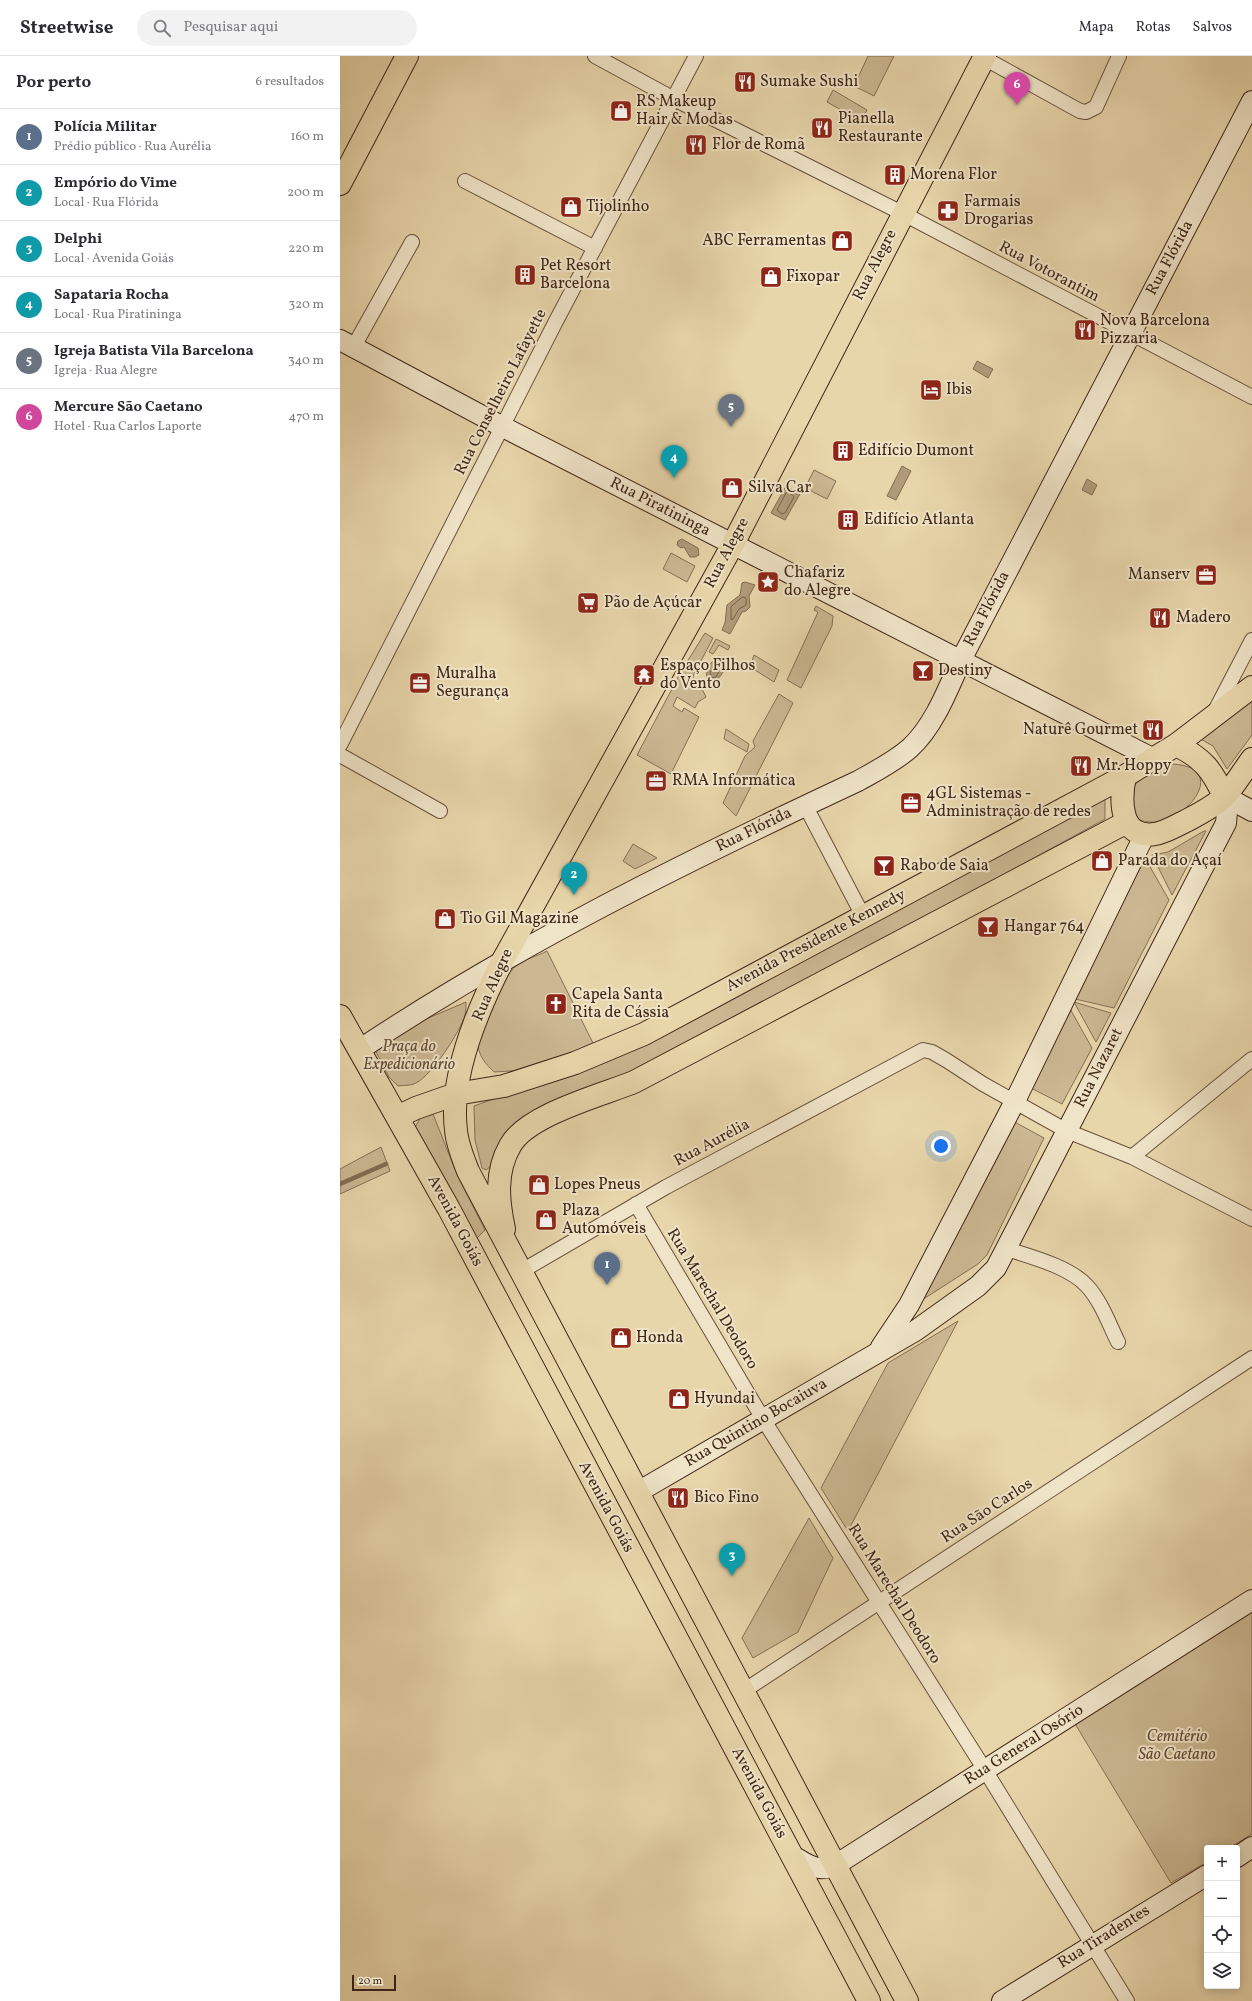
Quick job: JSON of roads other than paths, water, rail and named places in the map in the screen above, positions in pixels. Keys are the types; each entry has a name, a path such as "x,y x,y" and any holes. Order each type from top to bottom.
{"main road":[{"path":"343,169 407,56"},
{"name":"Rua Alegre","path":"456,1094 465,1055 478,1016 502,962 733,544 902,213 984,57"},
{"name":"Avenida Presidente Kennedy","path":"397,1117 422,1105 456,1094 504,1086 535,1077 617,1047 644,1034 1125,776 1152,758 1176,745 1252,687"},
{"path":"1176,745 1193,753 1205,764 1214,775 1224,796"},
{"path":"508,1249 500,1211 499,1188 502,1165 510,1144 530,1126 550,1114 634,1082 1136,828 1156,834 1200,814 1224,796 1252,759"},
{"path":"1125,776 1122,802 1136,828"},
{"name":"Avenida Goiás","path":"340,1016 449,1209 648,1588 793,1856 868,2001"},
{"name":"Avenida Goiás","path":"456,1094 455,1123 462,1155 468,1171 834,1866 907,2001"},
{"path":"449,1209 496,1277 505,1279 520,1272"}],"street":[{"name":"Rua Votorantim","path":"595,56 674,99 902,213 1130,334 1250,391"},
{"name":"Rua Conselheiro Lafayette","path":"340,745 595,248 696,56"},
{"path":"984,57 1080,111 1086,112 1096,107 1120,56"},
{"name":"Rua Flórida","path":"502,962 662,875 883,767 910,747 927,727 1252,101"},
{"path":"465,181 595,248"},
{"path":"347,344 412,242"},
{"name":"Rua Piratininga","path":"347,344 503,427 1152,758"},
{"path":"1212,717 1252,640"},
{"path":"340,754 440,811"},
{"path":"1224,796 1252,810"},
{"name":"Rua Nazaret","path":"937,1317 988,1278 996,1268 1007,1249 1226,823 1227,812 1224,796"},
{"path":"806,805 863,916"},
{"path":"937,1317 919,1314 909,1305 1014,1103 1136,828"},
{"path":"359,1050 502,962"},
{"name":"Rua Aurélia","path":"520,1272 636,1204 923,1050 932,1052 946,1060 1014,1103"},
{"path":"1132,1157 1252,1059"},
{"path":"1014,1103 1067,1131 1132,1157 1252,1219"},
{"name":"Rua Marechal Deodoro","path":"636,1204 763,1418 985,1770 1127,2001"},
{"path":"1007,1249 1034,1258 1079,1279 1088,1286 1118,1342"},
{"name":"Rua Quintino Bocaiuva","path":"875,1354 889,1337 909,1305"},
{"name":"Rua Quintino Bocaiuva","path":"638,1492 937,1317"},
{"name":"Rua São Carlos","path":"742,1692 1252,1358"},
{"name":"Rua General Osório","path":"793,1856 810,1867 817,1869 834,1866 1252,1600"},
{"path":"1240,1854 1252,1848"},
{"name":"Rua Tiradentes","path":"1002,2001 1204,1877"}],"water":[{"path":"977,361 993,369 988,378 973,369"},
{"path":"902,466 911,471 896,500 887,496"},
{"path":"1087,479 1097,485 1092,495 1082,490"},
{"path":"786,486 800,494 785,520 771,513"},
{"path":"682,539 698,548 699,555 690,557 684,547 681,548 677,545 678,541"},
{"path":"745,582 755,585 749,596 750,607 746,611 742,612 730,634 722,630 725,623 727,605 740,595 742,583"},
{"path":"719,656 725,660 725,667 718,679 712,683 707,679 708,668"}],"waterway":[{"path":"340,1184 386,1164"}],"place":[{"name":"Sumake Sushi","path":"745,82"},
{"name":"Mercure São Caetano","path":"1017,105"},
{"name":"RS Makeup Hair & Modas","path":"621,111"},
{"name":"Pianella Restaurante","path":"822,128"},
{"name":"Flor de Romã","path":"696,145"},
{"name":"Morena Flor","path":"895,175"},
{"name":"Tijolinho","path":"571,207"},
{"name":"Farmais Drogarias","path":"948,211"},
{"name":"ABC Ferramentas","path":"842,241"},
{"name":"Pet Resort Barcelona","path":"525,275"},
{"name":"Fixopar","path":"771,277"},
{"name":"Nova Barcelona Pizzaria","path":"1085,330"},
{"name":"Ibis","path":"931,390"},
{"name":"Igreja Batista Vila Barcelona","path":"731,427"},
{"name":"Edifício Dumont","path":"843,451"},
{"name":"Sapataria Rocha","path":"674,478"},
{"name":"Silva Car","path":"732,488"},
{"name":"Edifício Atlanta","path":"848,520"},
{"name":"Manserv","path":"1206,575"},
{"name":"Chafariz do Alegre","path":"768,582"},
{"name":"Pão de Açúcar","path":"588,603"},
{"name":"Madero","path":"1160,618"},
{"name":"Destiny","path":"923,671"},
{"name":"Espaço Filhos do Vento","path":"644,675"},
{"name":"Muralha Segurança","path":"420,683"},
{"name":"Naturê Gourmet","path":"1153,730"},
{"name":"Mr. Hoppy","path":"1081,766"},
{"name":"RMA Informática","path":"656,781"},
{"name":"4GL Sistemas - Administração de redes","path":"911,803"},
{"name":"Parada do Açaí","path":"1102,861"},
{"name":"Rabo de Saia","path":"884,866"},
{"name":"Empório do Vime","path":"574,895"},
{"name":"Tio Gil Magazine","path":"445,919"},
{"name":"Hangar 764","path":"988,927"},
{"name":"Capela Santa Rita de Cássia","path":"556,1004"},
{"name":"Lopes Pneus","path":"539,1185"},
{"name":"Plaza Automóveis","path":"546,1220"},
{"name":"Polícia Militar","path":"607,1285"},
{"name":"Honda","path":"621,1338"},
{"name":"Hyundai","path":"679,1399"},
{"name":"Bico Fino","path":"678,1498"},
{"name":"Delphi","path":"732,1576"}],"park label":[{"name":"Praça do Expedicionário","path":"409,1056"},
{"name":"Cemitério São Caetano","path":"1177,1746"}]}
